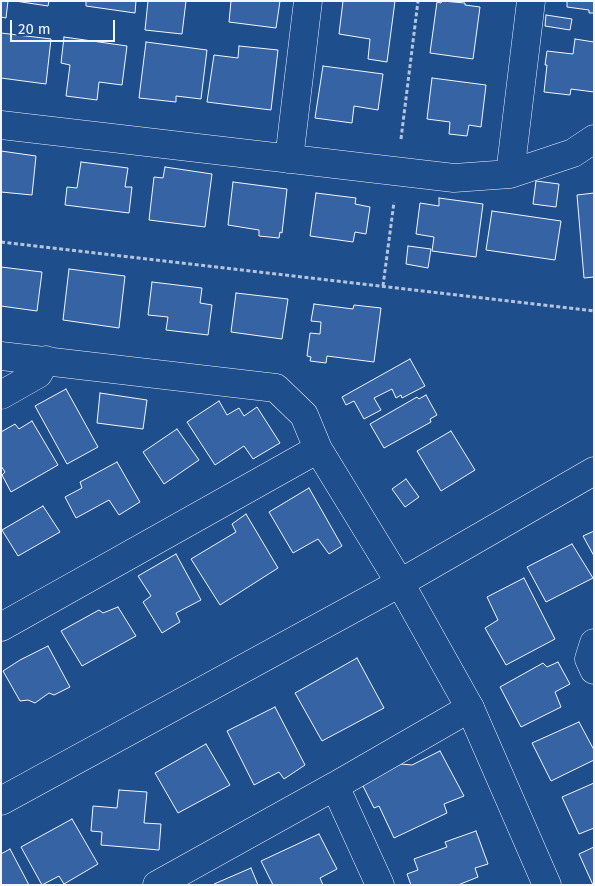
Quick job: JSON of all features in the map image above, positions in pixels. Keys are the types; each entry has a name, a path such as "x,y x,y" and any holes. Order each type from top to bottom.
{"street":[{"path":"289,159 308,1"},
{"path":"510,174 531,1"},
{"path":"1,125 454,178 510,174 573,153 594,139"},
{"path":"1,356 276,388 304,416 318,449 400,583 470,708 547,885"},
{"path":"1,395 38,374 46,360"},
{"path":"1,627 318,449"},
{"path":"1,801 400,583 594,472"},
{"path":"594,643 589,659 594,670"},
{"path":"162,884 470,708"},
{"path":"335,786 380,885"}],"path":[{"path":"1,242 594,311"}],"building":[{"path":"1,1 8,1 6,18 1,17"},
{"path":"15,1 49,1 48,6"},
{"path":"86,1 136,1 135,13 86,6"},
{"path":"148,1 186,1 182,34 145,30"},
{"path":"231,1 280,1 276,28 229,22"},
{"path":"343,1 395,1 387,62 368,59 370,39 339,34"},
{"path":"442,1 465,3 465,5 480,7 473,59 430,53 437,2 441,3"},
{"path":"567,1 594,1 594,13 589,13 589,10 567,7"},
{"path":"546,15 572,19 570,30 545,26"},
{"path":"1,33 51,39 46,84 1,78"},
{"path":"64,37 127,46 122,85 99,82 97,100 66,96 70,65 61,63"},
{"path":"575,39 594,42 594,92 571,89 570,95 544,92 547,51 573,54"},
{"path":"146,42 207,50 201,99 176,96 176,102 139,98"},
{"path":"239,46 278,50 271,110 207,102 214,55 238,58"},
{"path":"323,66 383,74 378,110 354,106 352,123 315,118"},
{"path":"432,78 486,85 481,127 469,125 467,136 449,134 450,122 427,119"},
{"path":"1,151 36,156 32,195 1,192"},
{"path":"81,162 128,168 125,187 132,187 129,213 65,205 67,187 77,188"},
{"path":"165,167 212,174 205,227 149,220 154,177 163,178"},
{"path":"536,181 559,184 556,207 533,204"},
{"path":"233,182 287,189 282,233 280,232 279,238 259,236 259,230 228,225"},
{"path":"316,193 356,198 355,204 370,207 366,234 355,232 353,242 310,236"},
{"path":"594,193 594,277 584,278 577,195"},
{"path":"439,198 483,204 476,257 432,251 434,237 416,234 420,203 439,206"},
{"path":"492,211 561,221 555,260 486,250"},
{"path":"408,246 431,249 428,268 406,264"},
{"path":"1,267 42,272 37,311 1,306"},
{"path":"69,269 125,276 119,328 63,320"},
{"path":"152,282 202,288 200,303 212,305 208,335 166,330 168,317 148,315"},
{"path":"236,293 288,299 282,339 231,332"},
{"path":"314,304 353,309 354,305 381,308 374,362 327,356 326,363 310,361 311,357 307,356 310,333 320,334 321,322 311,321"},
{"path":"410,359 425,386 402,398 401,395 396,398 392,389 374,398 381,410 364,419 354,401 346,405 342,397"},
{"path":"66,389 98,447 67,464 35,406"},
{"path":"100,393 147,400 143,429 97,423"},
{"path":"426,395 437,415 430,419 431,422 384,448 370,424 417,397 419,399"},
{"path":"219,401 227,415 239,408 244,416 257,407 280,443 253,459 244,446 215,465 187,422"},
{"path":"32,421 58,465 11,492 2,475 5,472 1,466 1,432 15,424 19,429"},
{"path":"177,429 199,460 164,484 143,452"},
{"path":"451,431 475,470 441,491 417,451"},
{"path":"117,462 140,502 119,515 109,500 76,518 65,497 82,488 80,482"},
{"path":"406,479 419,497 405,507 392,489"},
{"path":"309,488 342,546 329,554 318,539 293,553 269,512"},
{"path":"43,506 60,532 18,556 2,530"},
{"path":"246,514 278,568 220,605 191,559 236,532 232,524"},
{"path":"594,531 594,556 583,536"},
{"path":"572,544 593,578 546,602 527,567"},
{"path":"176,554 201,600 176,613 180,622 162,633 143,602 151,596 138,576"},
{"path":"524,578 555,639 506,665 485,628 498,620 487,597"},
{"path":"118,607 136,636 82,666 61,631 99,610 103,613"},
{"path":"48,646 70,687 54,695 49,693 35,703 28,700 20,701 3,671"},
{"path":"357,658 384,708 322,741 295,693"},
{"path":"558,662 570,684 555,692 561,707 521,727 500,687 543,663 547,667"},
{"path":"275,707 305,765 284,779 279,772 254,785 227,731"},
{"path":"579,722 594,750 594,760 551,781 532,743"},
{"path":"206,744 230,785 178,813 155,773"},
{"path":"440,751 464,796 444,804 447,813 394,838 379,806 374,808 361,782 401,764 412,765"},
{"path":"594,783 594,828 579,834 562,797"},
{"path":"119,790 147,792 144,823 161,824 159,850 101,845 102,832 91,831 93,806 117,808"},
{"path":"72,819 98,864 64,884 59,876 42,885 21,847"},
{"path":"476,831 488,864 475,868 478,877 458,885 411,885 407,874 418,870 414,859 447,847 445,842"},
{"path":"319,834 337,869 320,878 323,885 273,885 261,861"},
{"path":"594,847 594,885 593,885 579,854"},
{"path":"10,849 29,885 1,885 1,854"},
{"path":"251,868 258,885 214,884"}]}
